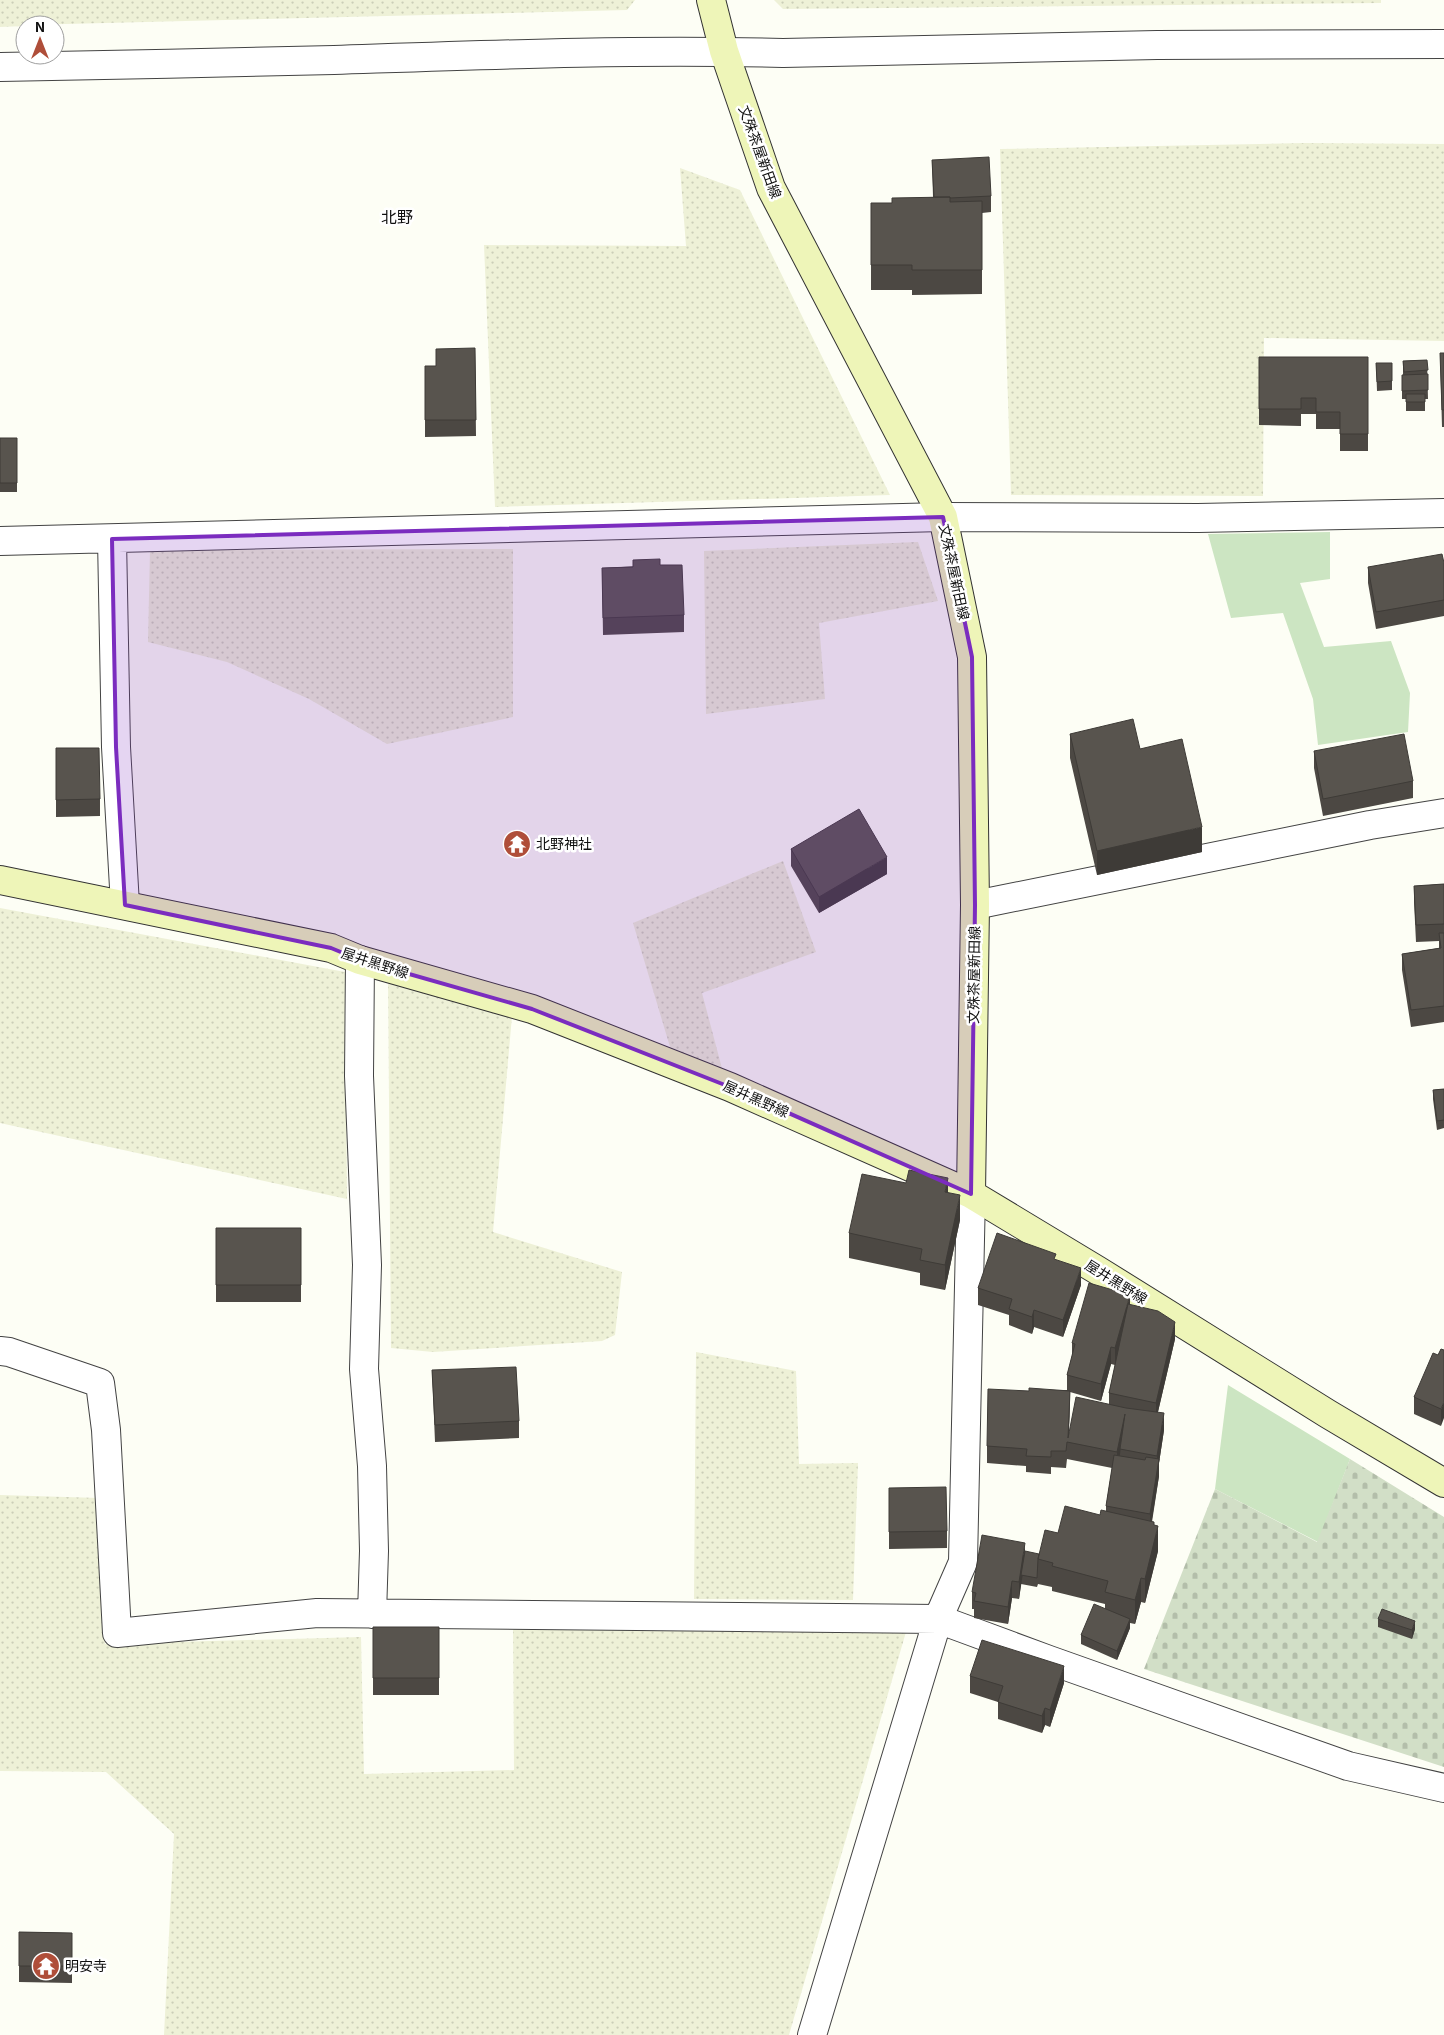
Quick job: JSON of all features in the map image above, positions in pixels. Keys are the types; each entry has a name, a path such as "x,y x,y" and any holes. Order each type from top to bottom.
{"main road":[{"name":"文殊茶屋新田線","path":"710,0 724,51 771,188 943,517 972,658 975,905 971,1194"},
{"name":"屋井黒野線","path":"0,880 331,948 360,960 532,1009 730,1087 971,1194 1328,1414 1444,1483"}],"street":[{"path":"0,67 279,62 517,54 724,51 783,53 1157,45 1444,44"},
{"path":"0,541 943,517 1198,518 1444,513"},
{"path":"112,539 116,748 125,905"},
{"path":"975,905 1370,825 1444,812"},
{"path":"360,960 359,1076 367,1265 364,1370 373,1485 374,1551 372,1614"},
{"path":"812,2035 938,1619 963,1562 971,1194"},
{"path":"0,1351 9,1352 100,1383 106,1430 117,1633 317,1613 938,1619 1058,1664 1348,1766 1444,1788"}],"highlighted area":[{"path":"943,517 972,657 975,905 971,1194 730,1087 532,1009 360,960 331,948 125,905 116,747 112,539"}],"green space":[{"path":"0,0 635,0 627,10 65,24 65,15 15,15 15,26 0,27"},
{"path":"774,0 1381,0 1381,3 783,9"},
{"path":"1304,143 1444,144 1444,341 1264,338 1263,496 1011,495 1000,149"},
{"path":"680,168 740,190 890,495 495,507 484,245 686,246"},
{"path":"1330,532 1330,579 1300,583 1324,647 1391,641 1410,693 1408,732 1318,745 1313,699 1283,613 1231,618 1208,534"},
{"path":"918,542 938,601 819,623 825,699 706,714 704,551"},
{"path":"513,549 513,717 387,744 309,699 227,662 148,642 150,550"},
{"path":"783,861 816,952 702,993 724,1076 673,1057 633,923"},
{"path":"0,908 345,972 347,1199 0,1123"},
{"path":"388,976 512,1016 493,1232 622,1272 615,1335 602,1341 433,1352 391,1348"},
{"path":"696,1352 796,1371 799,1464 858,1463 853,1600 694,1599"},
{"path":"1228,1385 1350,1459 1318,1542 1215,1489"},
{"path":"1350,1459 1444,1517 1444,1767 1144,1669 1215,1489 1317,1542"},
{"path":"0,1495 99,1498 105,1644 361,1637 364,1774 514,1770 513,1624 908,1625 789,2035 164,2035 174,1834 106,1772 0,1771"}],"building":[{"path":"989,157 991,196 934,197 932,160"},
{"path":"950,197 950,202 982,201 982,270 912,270 912,265 871,265 871,203 892,203 892,198"},
{"path":"475,348 476,420 425,420 425,366 436,366 436,349"},
{"path":"1440,353 1444,353 1444,410 1442,410"},
{"path":"1259,357 1368,357 1368,434 1340,434 1340,412 1316,412 1316,398 1301,398 1301,409 1259,409"},
{"path":"1427,360 1428,370 1404,372 1403,361"},
{"path":"1376,363 1392,363 1392,381 1377,382"},
{"path":"1428,374 1428,390 1402,391 1402,375"},
{"path":"1406,394 1425,394 1425,402 1406,402"},
{"path":"0,438 17,438 17,483 0,483"},
{"path":"1442,554 1444,563 1444,600 1376,612 1368,567"},
{"path":"660,559 660,565 682,565 684,615 603,618 602,568 633,567 633,560"},
{"path":"1133,719 1140,749 1182,739 1202,827 1097,851 1070,734"},
{"path":"1404,734 1413,781 1323,799 1314,751"},
{"path":"56,748 99,748 100,799 56,800"},
{"path":"859,809 887,857 819,897 791,849"},
{"path":"1444,884 1444,924 1416,925 1414,886"},
{"path":"1439,933 1444,933 1444,1006 1411,1010 1402,954 1441,948"},
{"path":"1444,1089 1444,1120 1437,1121 1433,1090"},
{"path":"909,1170 948,1178 945,1192 960,1195 945,1265 920,1260 922,1249 849,1233 862,1174 906,1183"},
{"path":"216,1228 301,1228 301,1285 216,1285"},
{"path":"997,1233 1056,1254 1054,1259 1081,1268 1063,1320 1034,1310 1032,1317 1009,1309 1012,1299 978,1288"},
{"path":"1089,1283 1130,1295 1115,1348 1111,1347 1101,1384 1067,1375 1075,1344 1072,1343"},
{"path":"1128,1304 1158,1311 1175,1322 1156,1403 1109,1393"},
{"path":"1441,1349 1444,1350 1444,1402 1441,1409 1414,1397 1433,1353 1438,1355"},
{"path":"516,1367 519,1421 435,1425 432,1370"},
{"path":"1029,1388 1070,1391 1068,1438 1076,1397 1126,1408 1164,1413 1157,1456 1120,1449 1125,1414 1117,1452 1067,1442 1066,1451 1051,1451 1051,1457 1026,1456 1027,1449 987,1446 988,1389 1029,1391"},
{"path":"1114,1455 1145,1460 1146,1457 1159,1459 1150,1514 1106,1506"},
{"path":"946,1487 947,1531 889,1532 889,1488"},
{"path":"1065,1506 1100,1515 1101,1510 1154,1522 1154,1525 1158,1526 1145,1579 1141,1578 1135,1600 1105,1592 1108,1581 1052,1566 1053,1563 1038,1559 1045,1530 1058,1533"},
{"path":"982,1535 1025,1543 1019,1582 1012,1581 1008,1607 974,1601 976,1593 972,1592"},
{"path":"1025,1551 1039,1554 1037,1578 1021,1575"},
{"path":"1094,1604 1130,1619 1117,1651 1081,1635"},
{"path":"1382,1609 1415,1621 1412,1630 1378,1619"},
{"path":"373,1627 439,1627 439,1678 373,1678"},
{"path":"982,1640 1064,1666 1050,1710 1045,1708 1042,1716 998,1702 1003,1686 970,1676"},
{"path":"19,1932 72,1933 72,1966 19,1966"}],"place":[{"name":"北野神社","path":"517,844"},
{"name":"明安寺","path":"46,1966"}],"district":[{"name":"北野","path":"397,217"}]}
